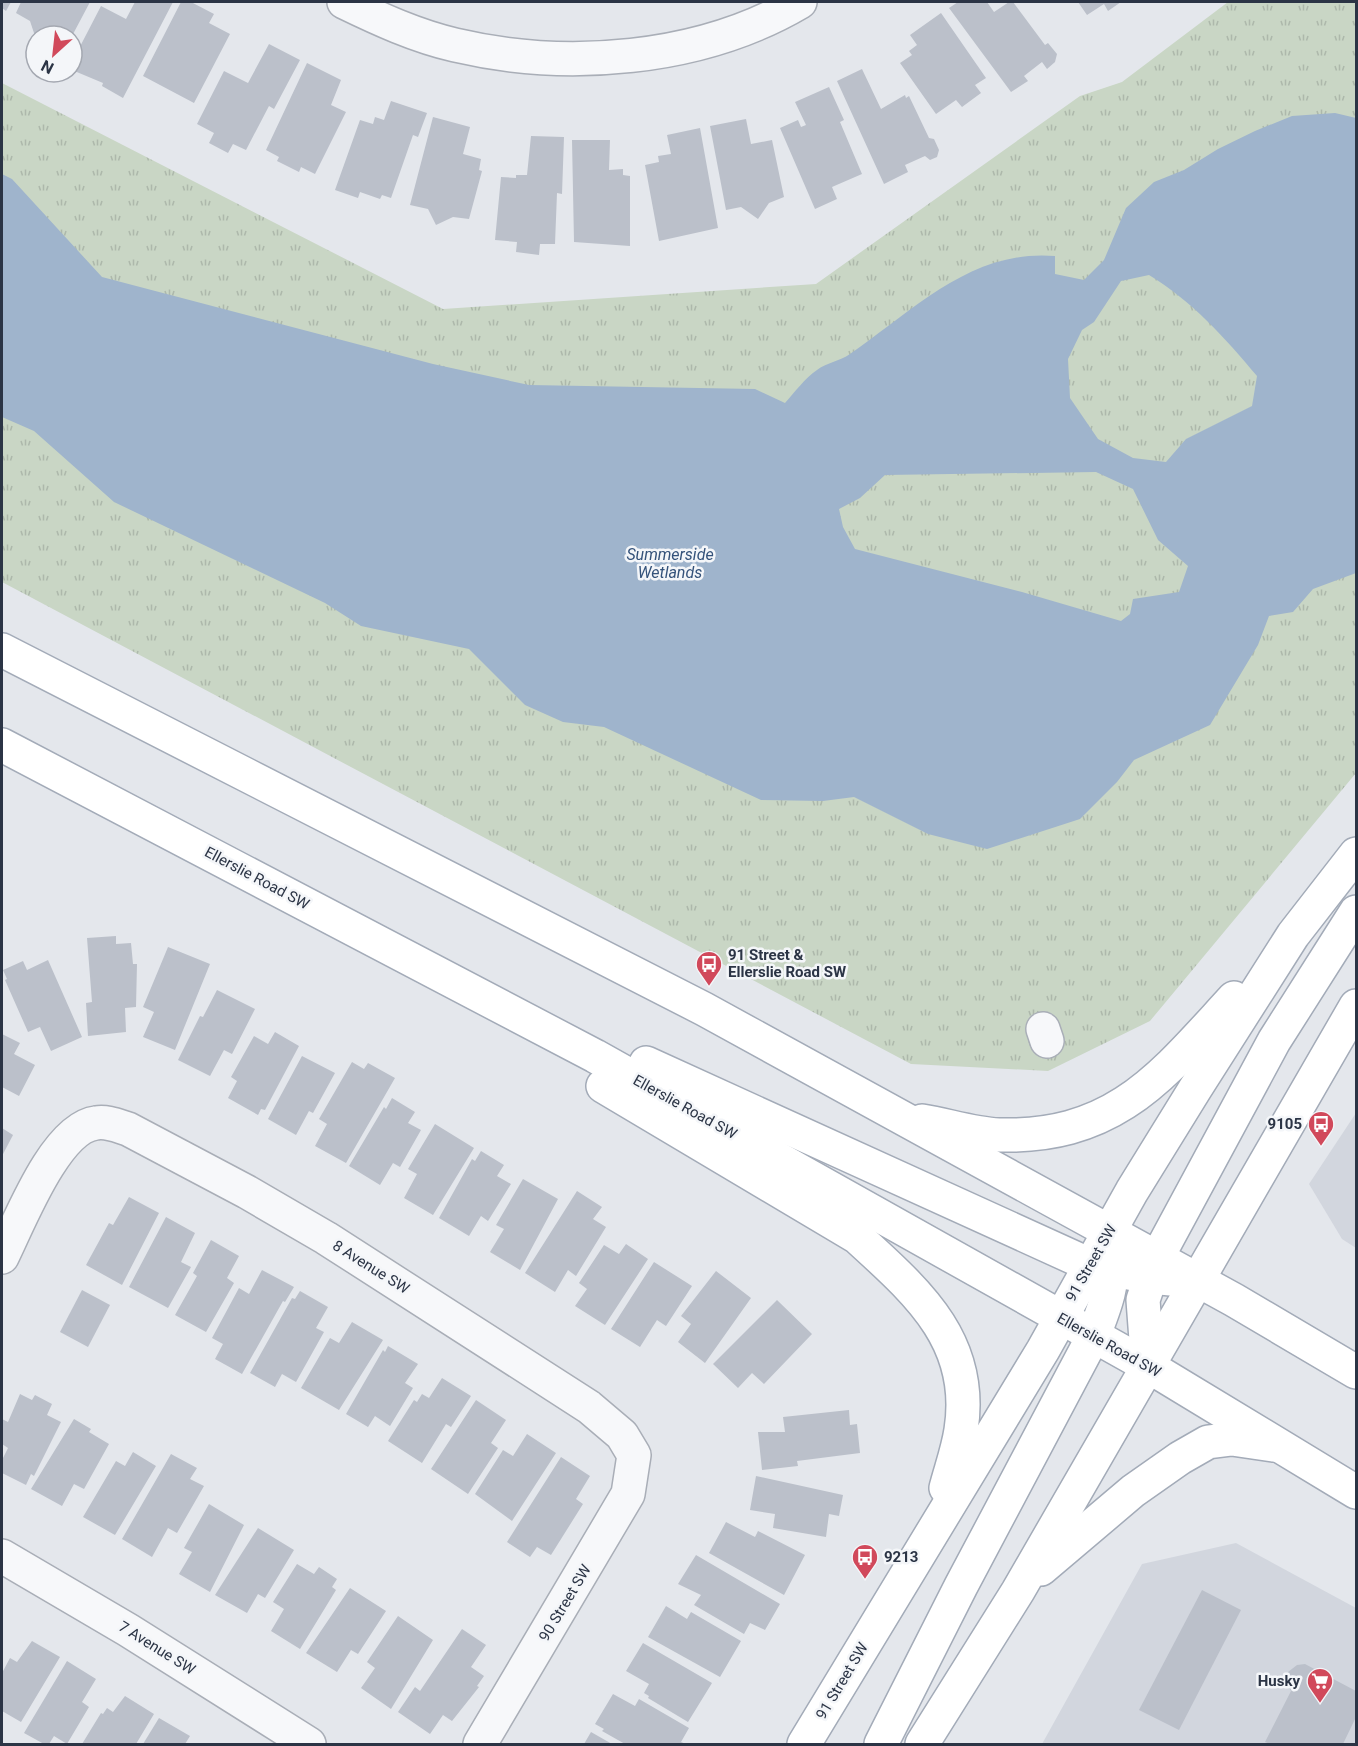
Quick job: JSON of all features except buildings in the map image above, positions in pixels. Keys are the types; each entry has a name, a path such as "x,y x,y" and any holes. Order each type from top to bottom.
{"main road":[{"path":"2,650 704,1009 892,1115 1110,1232 1153,1267"},
{"name":"Ellerslie Road SW","path":"2,745 595,1056 1148,1366 1356,1492"},
{"name":"91 Street SW","path":"804,1744 1060,1318 1102,1267 1110,1232 1195,1089 1293,935 1356,854"},
{"path":"318,911 1102,1267 1153,1267 1198,1281 1356,1372"},
{"path":"318,911 857,1237 888,1265 944,1329 953,1347 963,1385 961,1430 936,1524"},
{"path":"1148,1366 1143,1300 1153,1267 1274,1041 1356,912"},
{"path":"892,1115 998,1135 1050,1131 1098,1119 1135,1098 1169,1068 1293,935"},
{"path":"922,1744 1018,1591 1356,1006"},
{"path":"881,1744 961,1586 1093,1337 1109,1296 1102,1267"},
{"path":"1018,1591 1060,1551 1133,1491 1208,1442 1232,1439 1285,1447"}],"street":[{"path":"344,2 373,16 453,44 533,57 581,58 676,48 734,31 800,2"},
{"name":"8 Avenue SW","path":"2,1257 51,1161 62,1146 83,1127 96,1123 128,1130 246,1192 326,1238 589,1407 622,1435 634,1455"},
{"name":"90 Street SW","path":"480,1744 628,1494 634,1455"},
{"name":"7 Avenue SW","path":"2,1556 128,1630 309,1744"}],"shaded area":[{"path":"1356,1113 1356,1248 1342,1239 1309,1184"},
{"path":"1236,1543 1356,1608 1356,1744 1042,1744 1142,1564"}],"green space":[{"path":"1228,2 1356,2 1356,773 1150,1021 1048,1071 911,1064 2,582 2,83 443,309 816,284 1080,96 1122,82"}],"water":[{"name":"Summerside Wetlands","path":"1335,113 1356,118 1356,573 1313,589 1293,612 1269,616 1258,645 1210,725 1134,760 1117,782 1080,819 987,849 928,834 854,797 823,801 761,800 604,727 563,722 525,705 469,649 361,626 325,603 114,502 34,431 2,417 2,174 12,179 102,277 433,364 529,385 755,389 785,403 817,370 850,354 945,286 996,262 1025,256 1055,256 1055,274 1084,280 1104,260 1126,208 1154,182 1184,170 1218,149 1255,131 1292,116","holes":["1149,275 1194,308 1257,376 1252,406 1186,439 1166,462 1133,458 1098,439 1070,398 1068,359 1082,330 1094,322 1121,281","1096,472 1133,489 1158,540 1188,566 1179,592 1133,599 1130,614 1121,621 1022,592 855,549 843,527 839,509 860,498 885,475"]}],"place":[{"name":"91 Street & Ellerslie Road SW","path":"709,987"},
{"name":"9105","path":"1321,1147"},
{"name":"9213","path":"865,1580"},
{"name":"Husky","path":"1320,1704"}]}
